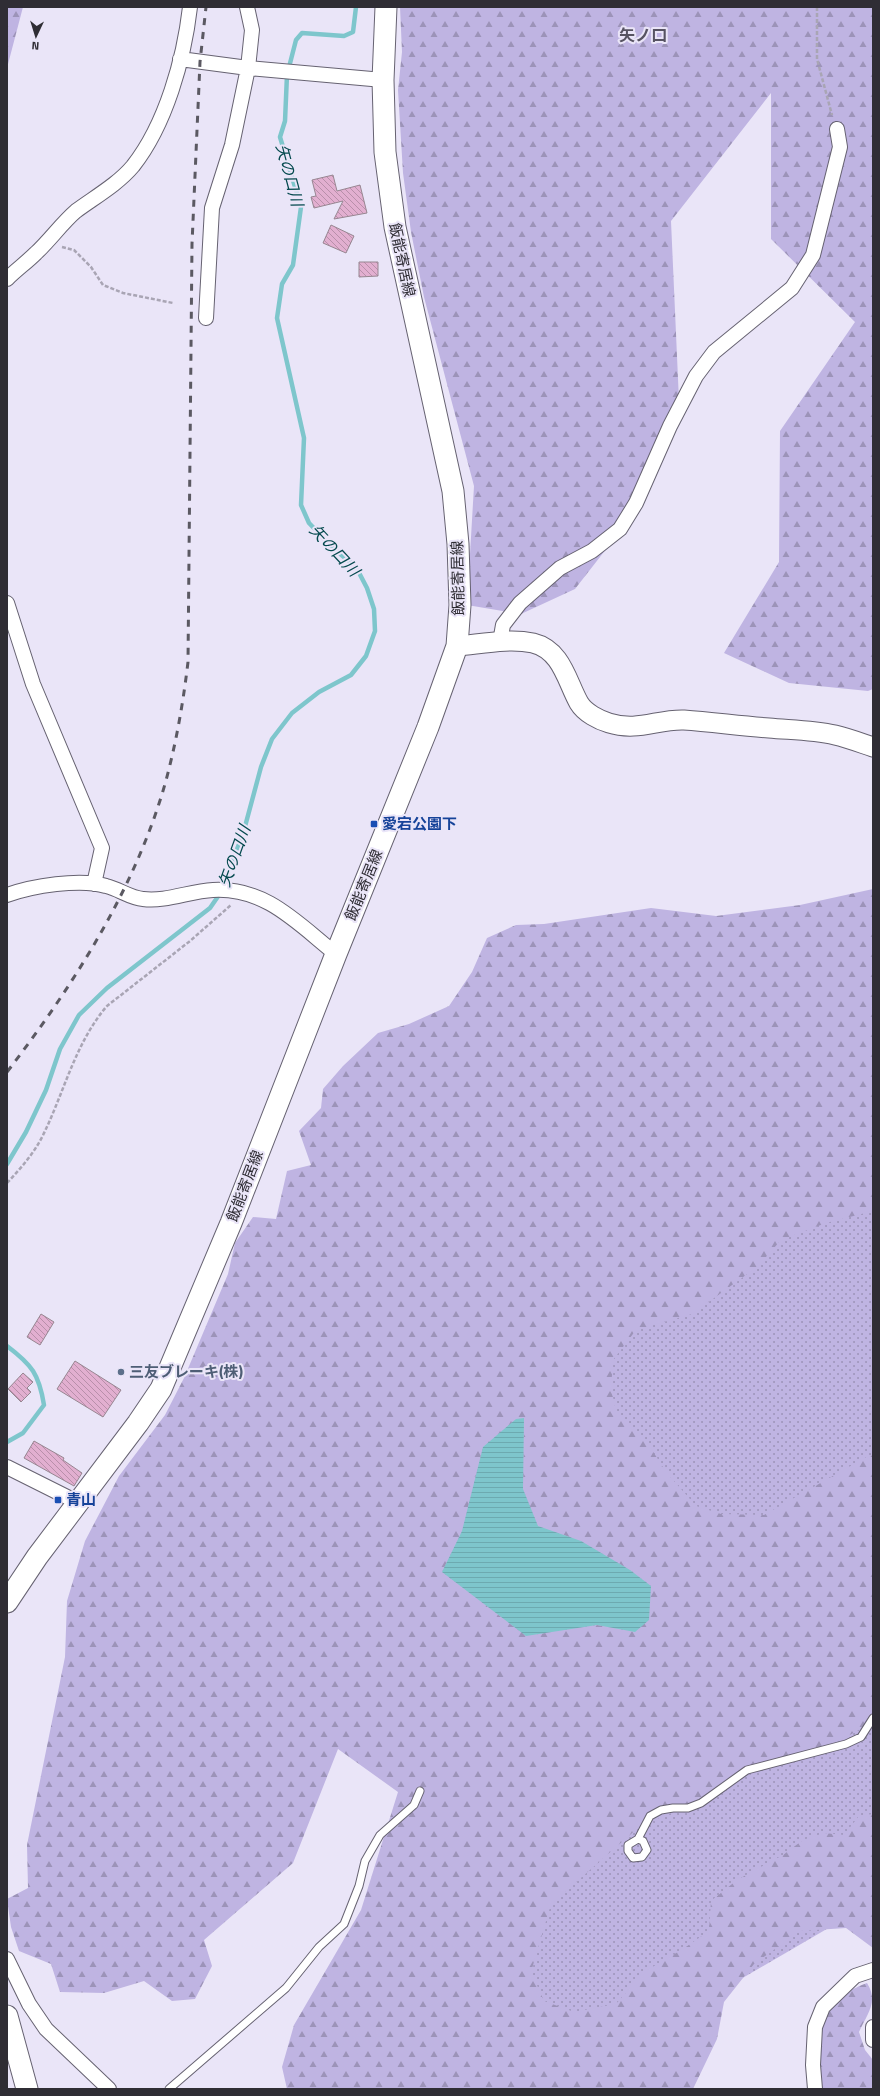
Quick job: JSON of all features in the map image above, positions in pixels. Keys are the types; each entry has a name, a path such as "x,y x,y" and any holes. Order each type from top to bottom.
{"main road":[{"name":"飯能寄居線","path":"7,1602 37,1557 138,1423 161,1389 231,1223 336,954 428,727 457,646 460,605 458,544 453,491 394,227 385,152 383,80 386,7"},
{"path":"7,2016 27,2089"}],"street":[{"path":"7,279 46,243 75,213 120,179 133,166 147,145 162,111 180,59 190,7"},
{"path":"206,318 212,208 232,145 248,68 252,30 247,7"},
{"path":"180,59 248,68 383,80"},
{"path":"500,642 503,625 520,603 560,568 592,551 620,529 636,503 670,426 696,376 714,352 792,288 813,255 840,147 837,129"},
{"path":"7,603 33,684 102,848 102,855 94,884"},
{"path":"457,646 500,642 533,644 547,650 562,666 580,705 591,715 609,723 628,726 647,726 683,720 807,730 837,735 873,747"},
{"path":"7,895 28,888 94,884 144,899 165,898 213,890 238,891 272,903 336,954"},
{"path":"7,1467 77,1502"},
{"path":"7,1959 29,2004 46,2029 109,2089"},
{"path":"815,2089 813,2065 815,2027 824,2006 854,1976 873,1970"},
{"path":"873,2027 873,2040"}],"lane":[{"path":"638,1839 650,1816 661,1810 688,1808 701,1803 747,1770 846,1744 861,1737 873,1718"},
{"path":"169,2089 286,1988 319,1947 344,1924 359,1886 364,1861 380,1835 414,1805 420,1791"}],"path":[{"path":"817,7 817,59 825,94 837,129"},
{"path":"46,243 74,250 91,267 103,285 122,293 172,303"},
{"path":"7,1183 25,1164 44,1133 82,1043 96,1018 107,1006 223,914 238,891"}],"green space":[{"path":"7,7 23,7 7,68"},
{"path":"400,7 873,7 873,689 868,691 789,683 724,653 779,562 780,431 855,322 771,239 771,93 671,221 679,401 614,539 575,589 521,614 467,605 474,486 424,297 411,232 403,173 398,90 402,52"},
{"path":"873,889 873,1211 826,1223 781,1240 757,1267 692,1314 636,1330 613,1360 611,1389 617,1415 645,1439 666,1472 696,1506 721,1514 764,1515 870,1455 873,1456 873,1722 830,1746 791,1755 745,1773 706,1798 639,1827 551,1904 531,1972 544,2001 574,2012 616,2004 644,1972 683,1949 709,1931 711,1901 737,1880 783,1855 803,1840 824,1833 844,1835 859,1816 873,1814 873,1948 846,1928 800,1931 754,1964 724,2002 717,2039 693,2089 287,2089 282,2067 294,2025 361,1910 398,1792 338,1749 293,1863 204,1940 212,1966 195,1999 172,2001 144,1981 104,1993 60,1992 51,1964 19,1951 11,1927 7,1899 28,1888 27,1845 65,1657 67,1601 85,1541 119,1476 165,1415 184,1378 228,1274 235,1243 253,1217 276,1219 287,1171 311,1165 299,1131 321,1108 323,1089 343,1066 378,1033 409,1024 449,1006 472,972 487,938 516,925 544,924 651,908 716,916 800,905","holes":["524,1418 523,1489 538,1526 581,1541 630,1570 651,1586 635,1632 597,1625 526,1636 442,1572 462,1531 483,1447"]},
{"path":"873,1167 873,1902 552,2089 473,1799 389,1350"},
{"path":"867,1983 872,1996 872,2002 859,2032 865,2050 873,2060 873,2089 822,2089 818,2050 823,2020 830,2006 834,2002 850,1991"}],"shaded area":[{"path":"524,1418 523,1489 538,1526 581,1541 630,1570 651,1586 649,1620 635,1632 597,1625 526,1636 442,1572 462,1531 483,1447 516,1419"}],"building":[{"path":"333,175 337,191 360,185 367,213 334,219 343,201 314,208 311,197 316,196 312,180"},
{"path":"331,225 354,236 346,253 323,243"},
{"path":"359,262 378,262 378,276 359,277"},
{"path":"41,1314 54,1322 40,1345 27,1337"},
{"path":"75,1361 121,1390 103,1417 57,1389"},
{"path":"23,1373 33,1382 27,1388 31,1392 21,1402 8,1389"},
{"path":"34,1441 64,1458 63,1460 82,1473 74,1486 24,1458"}],"waterway":[{"name":"矢の口川","path":"7,1164 26,1132 46,1090 60,1049 79,1015 107,988 210,908 219,895 243,834 261,767 272,739 292,713 319,692 351,675 366,656 375,631 374,609 367,588 356,567 333,548 309,523 301,505 304,438 277,318 282,284 293,265 301,207 280,137 285,121 287,75 296,40 302,33 344,36 353,32 356,7"},
{"name":"矢の口川","path":"7,1346 23,1359 33,1371 40,1385 44,1405 23,1433 7,1442"}],"railway":[{"path":"7,1072 32,1039 78,971 100,935 119,899 137,861 152,823 165,784 179,724 188,662 192,244 200,62 206,7"}],"place":[{"name":"愛宕公園下","path":"374,824"},
{"name":"三友ブレーキ(株)","path":"121,1372"},
{"name":"青山","path":"58,1500"}],"district":[{"name":"矢ノ口","path":"643,35"}]}
